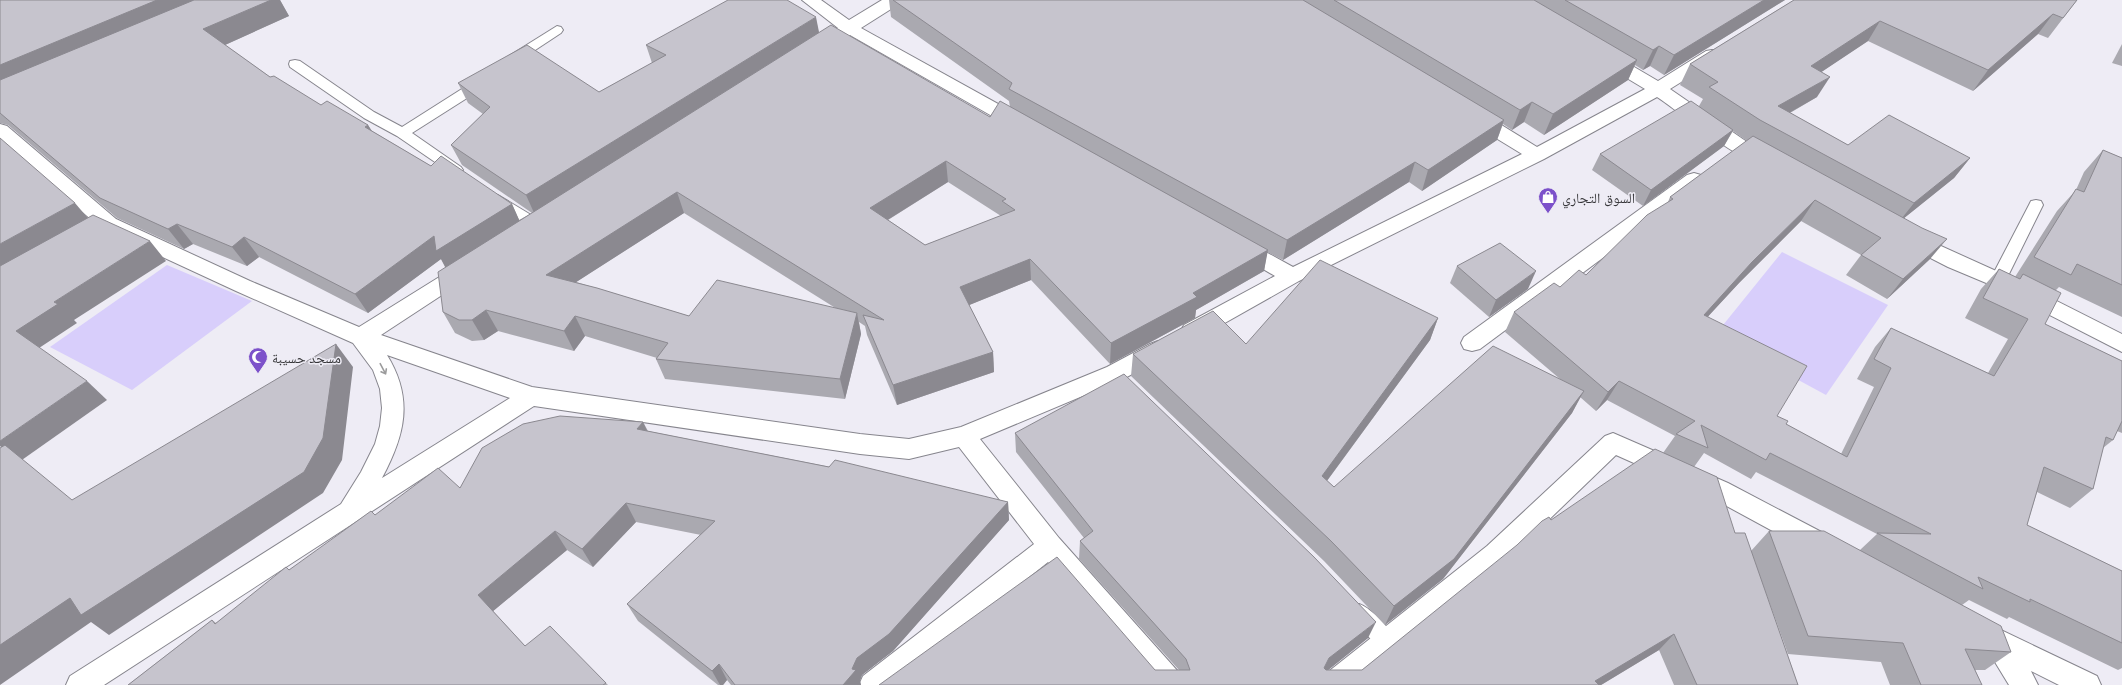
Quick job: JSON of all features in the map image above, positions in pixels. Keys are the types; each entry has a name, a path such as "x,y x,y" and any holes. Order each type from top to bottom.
{"street":[{"path":"810,0 849,28 1036,133"},
{"path":"803,57 893,0"},
{"path":"0,130 110,224 243,286 361,337 531,396 860,444 909,449 964,436 1121,379 1292,276 1537,155 1658,89 1726,47"},
{"path":"1590,49 1658,89 1740,146 1782,169"},
{"path":"1464,110 1537,155"},
{"path":"1472,344 1740,146"},
{"path":"89,236 110,224"},
{"path":"1893,230 1955,262 1998,280 2122,344"},
{"path":"1223,237 1292,276"},
{"path":"361,337 483,260"},
{"path":"350,512 381,460 393,424 392,392 384,369 361,337"},
{"path":"80,685 531,396"},
{"path":"964,436 1050,546 1172,685"},
{"path":"1333,685 1496,554 1613,443 1723,501 1844,558"},
{"path":"873,685 1050,546"},
{"path":"1962,622 2087,685"},
{"path":"1997,640 2024,685"}],"lane":[{"path":"402,133 497,72 516,56 556,30"},
{"path":"295,64 369,115 402,133 467,178"},
{"path":"484,191 536,225"},
{"path":"1998,280 2036,205"},
{"path":"1349,603 1387,643"}],"shaded area":[{"path":"1782,252 1888,305 1826,395 1715,335"},
{"path":"167,265 252,301 132,390 50,347"}],"building":[{"path":"0,0 157,0 0,65"},
{"path":"194,0 271,0 203,29 270,77 274,76 321,105 327,101 368,125 365,127 431,166 441,156 512,204 436,251 434,236 355,294 244,237 232,247 177,224 168,229 100,198 0,113 0,80"},
{"path":"728,0 787,0 816,17 526,195 451,145 490,107 458,83 527,45 599,92 666,55 646,45"},
{"path":"893,0 1303,0 1504,120 1428,170 1415,162 1287,240 1009,89 1012,83"},
{"path":"1334,0 1534,0 1637,60 1553,114 1532,102 1520,110"},
{"path":"1565,0 1764,0 1674,55 1659,46 1653,50"},
{"path":"1794,0 2077,0 2063,18 2053,14 1988,70 1880,21 1811,66 1830,77 1778,106 1848,145 1889,115 1970,158 1914,203 1760,120 1709,87 1718,82 1690,64"},
{"path":"831,25 990,117 1000,101 1268,250 1193,293 1197,297 1111,343 1030,259 960,287 993,352 893,385 863,315 884,320 677,192 546,275 597,288 689,316 717,280 857,313 840,379 656,359 668,343 575,316 564,331 486,310 472,320 459,320 443,312 438,272","holes":["946,161 1006,199 1002,201 1015,210 925,245 870,208"]},
{"path":"1691,101 1733,130 1651,190 1600,154"},
{"path":"1753,136 1922,228 1947,239 1903,279 1861,255 1881,238 1815,200 1752,262 1704,315 1807,366 1777,416 1788,421 1786,424 1847,457 1891,368 1874,359 1891,328 1994,376 2028,319 1983,298 1999,269 2020,279 2023,274 2061,293 2045,324 2122,361 2122,421 2113,440 2106,437 2093,489 2044,467 2027,525 2122,571 2122,643 2030,599 2030,602 1978,577 1983,589 1877,533 1931,534 1770,453 1766,460 1701,425 1708,448 1676,434 1695,421 1619,381 1608,392 1514,312 1554,283 1560,287 1579,270 1586,275 1647,215 1673,199 1670,197"},
{"path":"0,138 75,203 0,244"},
{"path":"2103,150 2122,158 2122,285 2077,264 2071,275 2034,257 2076,189 2084,192"},
{"path":"93,215 150,241 54,302 58,304 16,331 87,381 0,441 0,266"},
{"path":"1500,243 1536,271 1496,300 1457,266"},
{"path":"1320,260 1438,318 1322,476 1334,487 1493,346 1584,391 1454,559 1394,606 1331,541 1133,354 1213,311 1246,344"},
{"path":"336,344 323,438 304,472 81,615 70,598 0,645 0,448 5,445 72,500"},
{"path":"1124,374 1314,557 1376,622 1329,658 1324,668 1326,670 1362,670 1517,545 1542,521 1549,517 1551,520 1655,449 1717,477 1735,533 1745,533 1798,685 1697,685 1674,634 1595,681 1599,685 879,685 1057,557 1155,670 1190,670 1186,659 1080,541 1093,531 1015,433"},
{"path":"560,416 643,422 637,429 829,467 835,460 1008,502 889,634 857,658 852,669 856,670 843,685 735,685 719,664 712,671 627,604 715,521 626,503 582,549 555,531 478,595 525,646 550,626 606,683 603,685 128,685 212,620 215,624 286,567 289,570 371,511 375,515 438,468 460,488 482,448 523,424"},
{"path":"1769,531 1824,531 2001,626 2011,652 1965,649 1982,685 1921,685 1903,643 1808,636"}],"place":[{"name":"السوق التجاري","path":"1548,214"},
{"name":"مسجد حسيبة","path":"258,374"}]}
